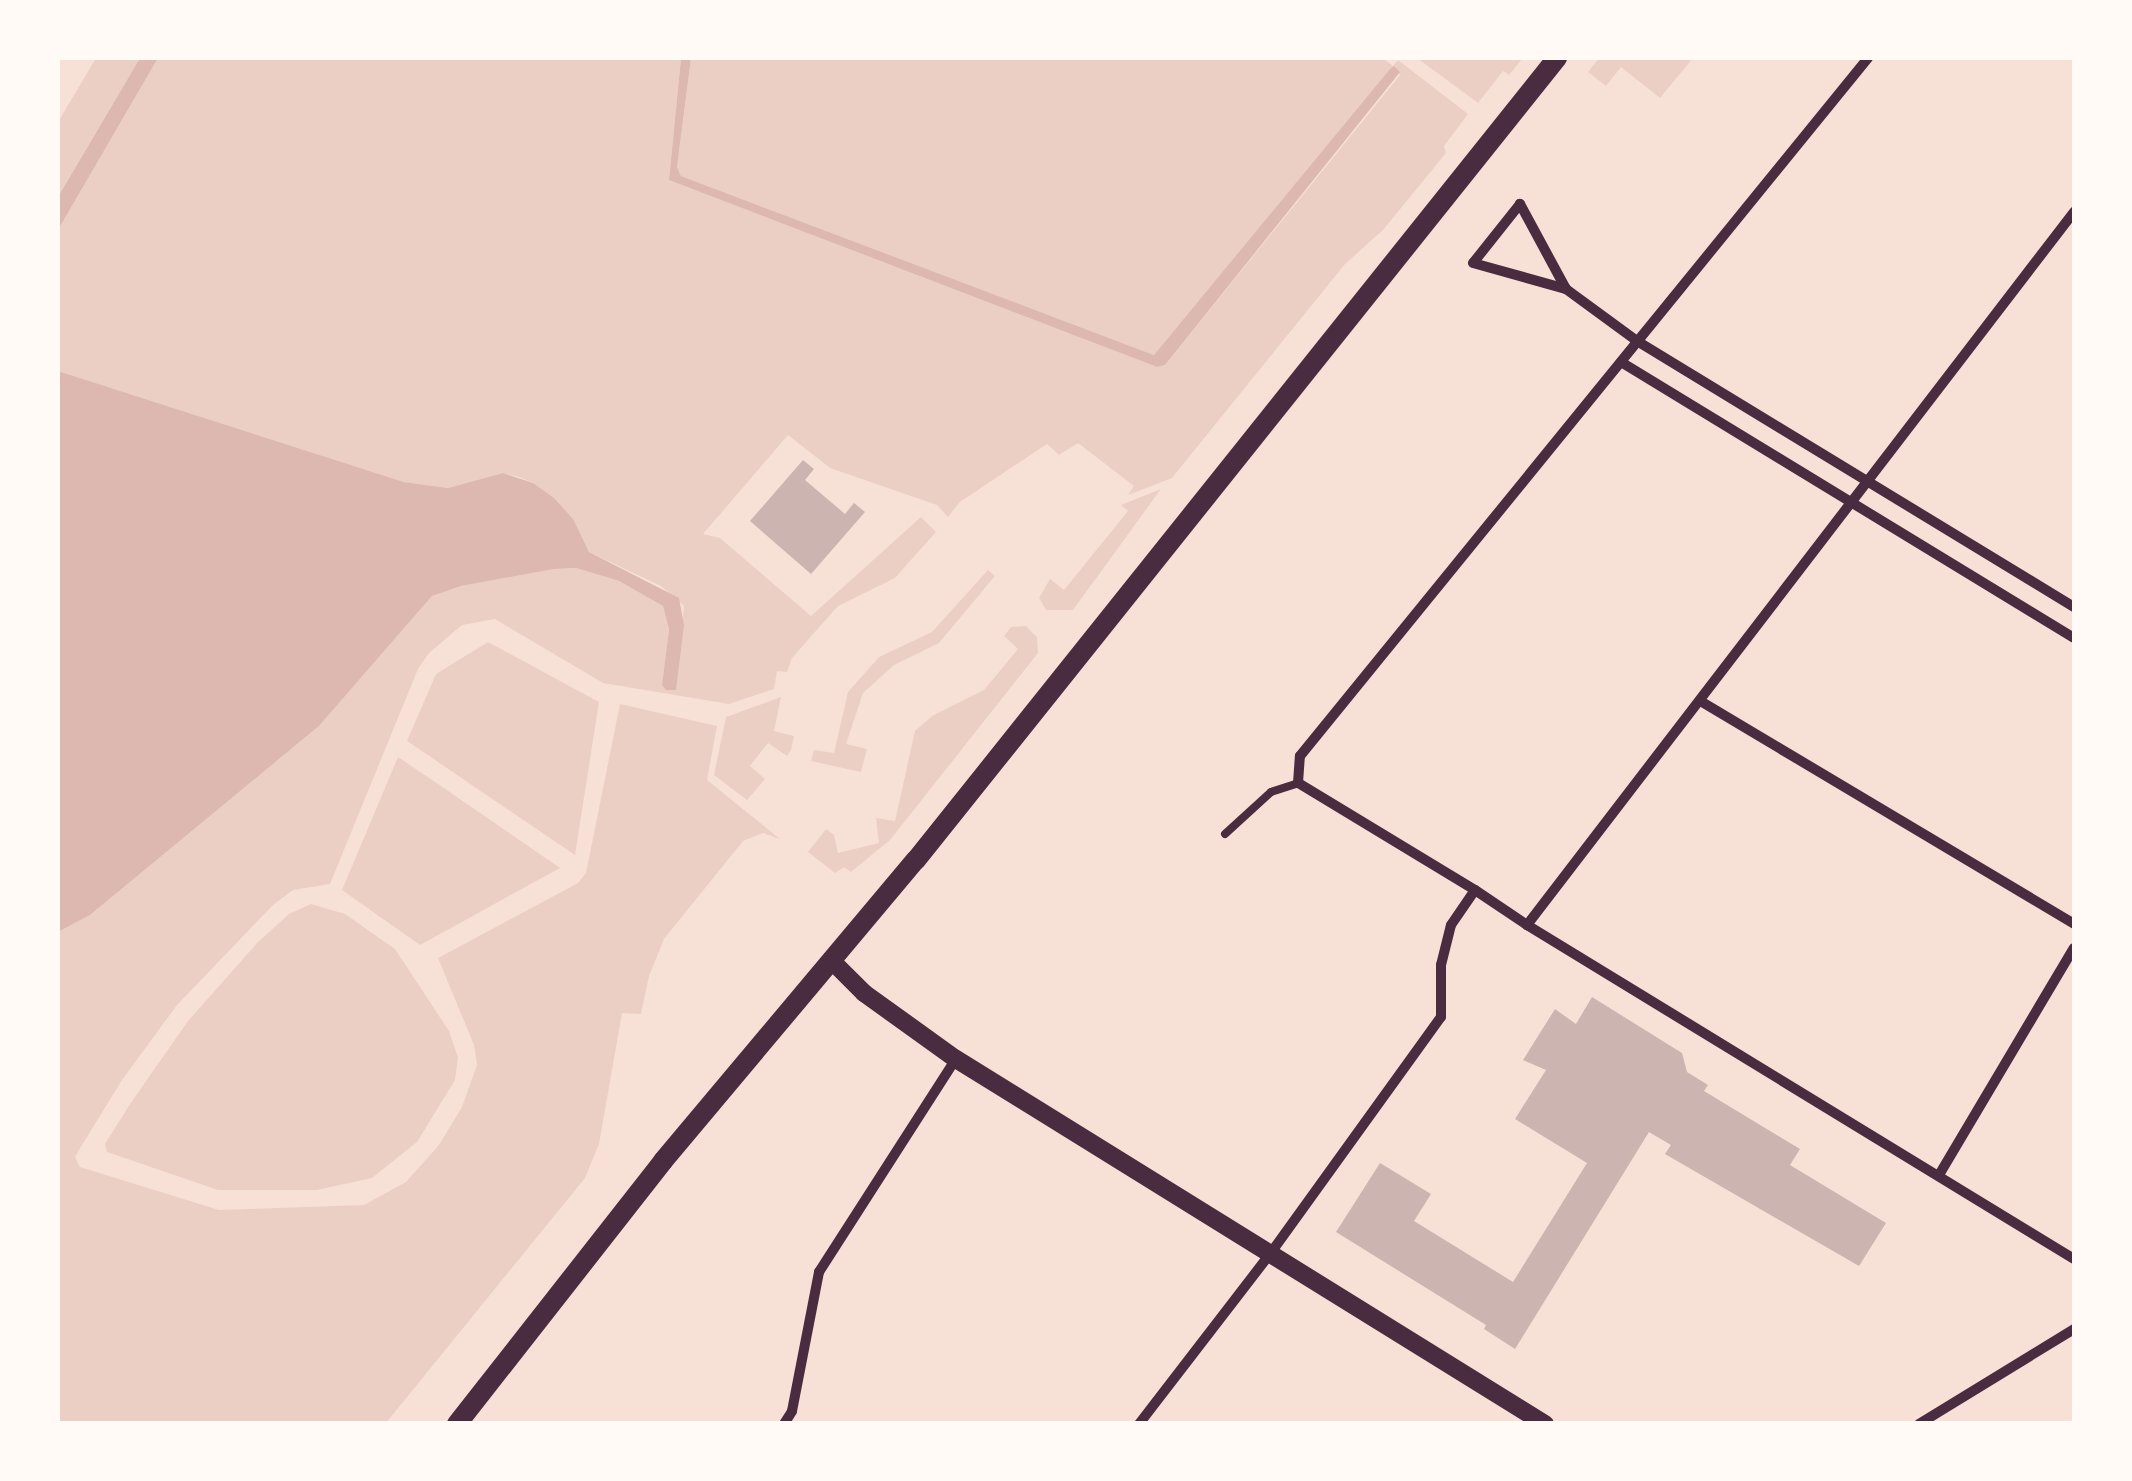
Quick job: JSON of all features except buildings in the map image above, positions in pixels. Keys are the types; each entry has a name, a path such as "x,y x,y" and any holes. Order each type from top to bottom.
{"main road":[{"path":"457,1424 663,1161 916,860 1558,58"}],"street":[{"path":"1868,58 1300,756 1298,782 2074,1259"},
{"path":"1566,289 1520,204 1473,264 1566,289 1637,341 2074,607"},
{"path":"1527,925 1702,702 1850,502 2074,212"},
{"path":"1621,362 2074,638"},
{"path":"1702,702 2074,924"},
{"path":"1140,1424 1270,1254 1441,1017 1442,966 1451,924 1475,890"},
{"path":"1939,1175 2074,948"},
{"path":"831,960 864,993 956,1059 1544,1424"},
{"path":"784,1424 792,1411 819,1272 956,1059"},
{"path":"1919,1424 2074,1328"}],"lane":[{"path":"1226,834 1271,792 1298,782"}],"shaded area":[{"path":"96,58 140,58 58,197 58,122"},
{"path":"140,58 158,58 58,230 58,197"},
{"path":"158,58 681,58 669,180 1157,367 1165,365 1400,75 1394,66 1154,355 681,176 677,167 691,58 1383,58 1393,66 1398,60 1468,114 1444,146 1446,153 1383,230 1345,264 1172,478 1128,495 1134,486 1078,443 1059,455 1047,444 960,502 948,517 937,505 830,468 788,435 703,534 720,538 811,616 921,517 936,532 895,578 838,606 792,658 787,672 777,671 774,689 729,704 603,683 495,619 462,625 429,653 418,669 330,884 293,890 273,905 177,1005 122,1080 79,1150 75,1157 80,1167 219,1210 364,1205 406,1182 439,1145 462,1107 477,1065 474,1045 438,958 578,883 586,873 620,704 717,726 707,780 780,839 763,833 743,841 664,939 649,976 641,1014 622,1013 599,1144 585,1178 386,1423 58,1424 58,932 90,915 319,726 432,596 461,586 554,569 576,568 619,581 663,606 669,629 662,685 676,689 684,606 661,586 589,552 572,519 533,483 519,477 503,473 448,488 404,482 58,371 58,230"},
{"path":"681,58 691,58 677,167 681,176 1154,355 1390,69 1394,66 1400,72 1165,365 1157,367 669,180"},
{"path":"1417,58 1523,58 1509,75 1503,71 1478,103"},
{"path":"1599,58 1693,58 1660,98 1621,67 1606,86 1588,72"},
{"path":"58,371 404,482 448,488 503,473 533,483 573,519 589,552 679,598 684,625 676,690 666,690 662,685 669,629 663,606 619,581 576,568 554,569 461,586 432,596 319,726 90,915 58,932"},
{"path":"1161,489 1073,610 1046,610 1039,598 1050,579 1064,590 1128,511 1121,505"},
{"path":"988,570 995,576 939,643 894,665 863,693 846,744 867,749 861,772 811,761 814,750 834,753 848,692 879,657 932,632"},
{"path":"1026,626 1037,637 1038,653 890,840 851,872 844,867 835,873 808,852 826,829 834,835 838,853 879,843 876,818 895,821 915,731 932,716 984,690 1018,649 1004,636 1011,627"},
{"path":"488,642 599,702 575,855 407,741 436,674"},
{"path":"781,697 774,731 794,736 791,750 787,756 768,743 750,766 765,779 747,800 714,775 726,717"},
{"path":"398,757 560,868 420,945 342,890"},
{"path":"311,904 345,914 395,949 449,1031 458,1057 455,1080 417,1142 372,1178 317,1190 218,1190 107,1152 105,1144 188,1021 257,943 289,914"}]}
